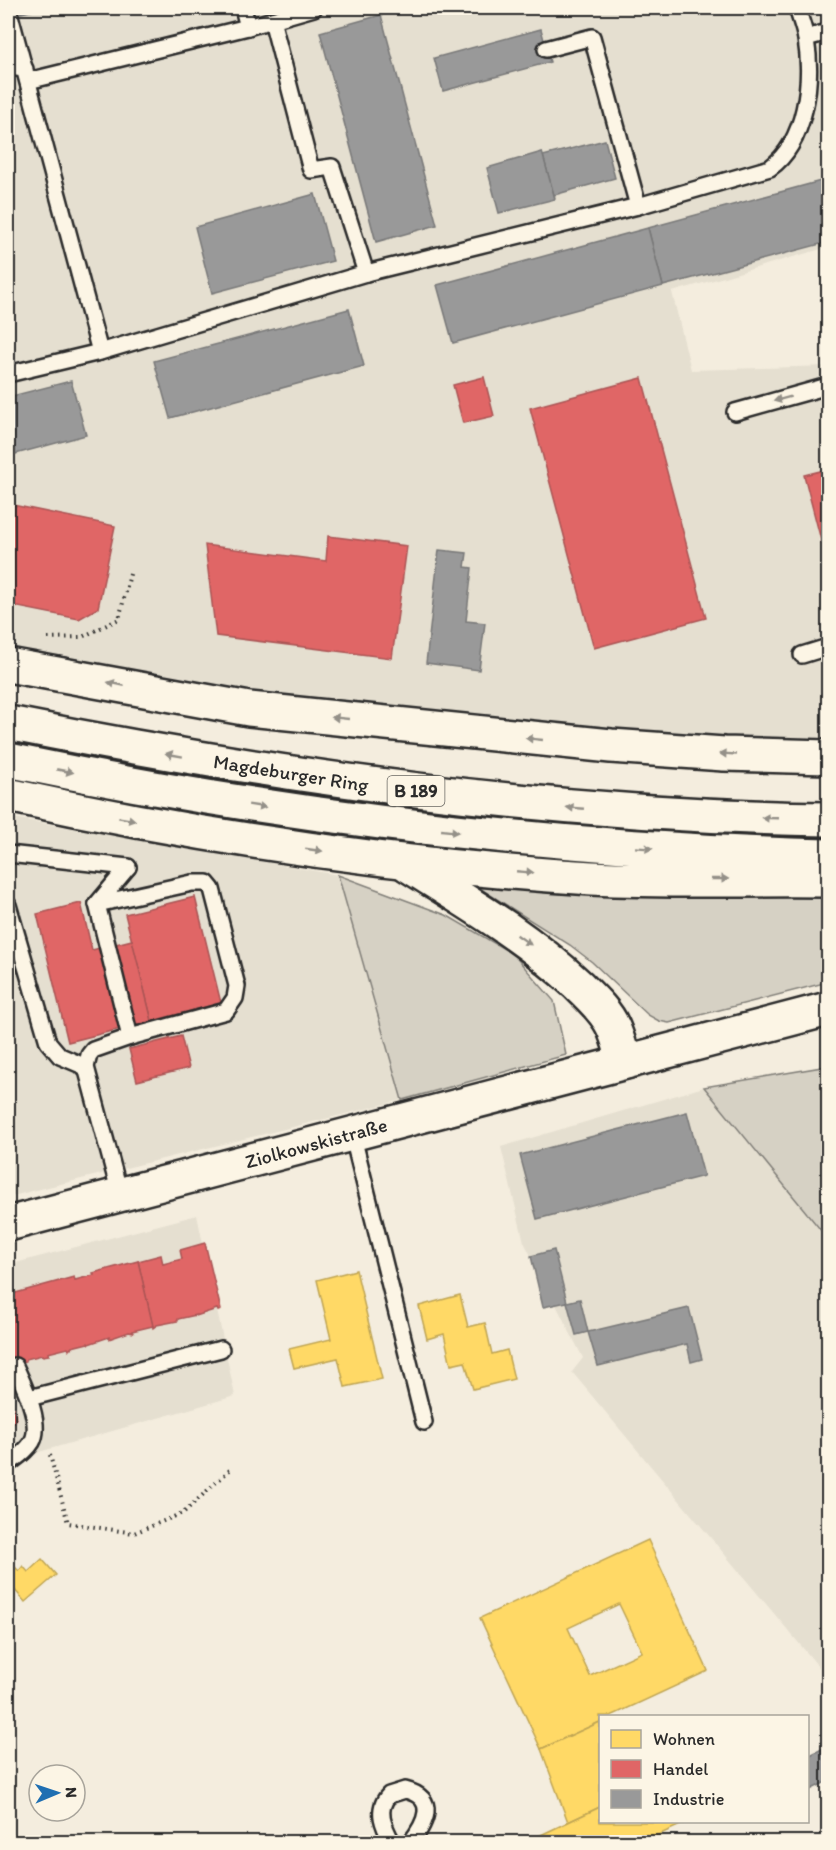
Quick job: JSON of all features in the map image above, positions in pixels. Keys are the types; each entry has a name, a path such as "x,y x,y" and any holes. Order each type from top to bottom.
{"main road":[{"path":"8,666 261,710 611,746 724,754 828,757"},
{"name":"Magdeburger Ring","path":"8,723 175,755 382,787 636,813 828,819"},
{"name":"Magdeburger Ring","path":"8,760 171,792 281,810 402,825 616,846 828,856"},
{"path":"8,795 214,834 404,862 592,878 828,880"},
{"path":"404,862 512,932 545,955 565,973 588,994 608,1019 614,1028 625,1062"},
{"name":"Ziolkowskistraße","path":"8,1224 828,1009"}],"lane":[{"path":"8,8 100,352"},
{"path":"243,8 248,27"},
{"path":"8,67 26,75 248,27 314,8"},
{"path":"8,374 100,352 366,273 638,206 770,168 784,156 796,136 804,108 807,85 806,38 797,8"},
{"path":"272,20 311,170 332,167 366,273"},
{"path":"806,38 828,32"},
{"path":"546,49 591,37 638,206"},
{"path":"735,412 828,386"},
{"path":"802,655 828,647"},
{"path":"8,854 128,867 97,904"},
{"path":"97,904 192,883 207,883 212,889 234,975 236,994 226,1011 130,1037 96,1048 89,1054 86,1067 120,1194"},
{"path":"97,904 130,1037"},
{"path":"8,905 48,1042 60,1056 86,1067"},
{"path":"352,1133 424,1422"},
{"path":"28,1398 221,1349"},
{"path":"8,1464 21,1455 33,1439 35,1426 28,1398 15,1366"},
{"path":"392,1842 382,1820 382,1806 388,1795 405,1790 420,1798 426,1811 424,1825 411,1842"}],"path":[{"path":"39,638 82,637 118,619 131,570"},
{"path":"47,1444 68,1523 134,1533 183,1513 233,1467"}],"shaded area":[{"path":"8,8 828,8 828,247 672,292 691,370 828,366 828,737 716,737 439,716 223,686 8,650"},
{"path":"8,817 338,875 402,1100 8,1197"},
{"path":"338,875 446,915 513,954 554,1001 566,1055 402,1100"},
{"path":"473,884 606,895 828,897 828,982 669,1023 659,1021 648,1015 592,962 570,945"},
{"path":"828,1066 828,1239 704,1087"},
{"path":"704,1087 828,1239 828,1678 572,1372 583,1358 524,1242 501,1147"},
{"path":"197,1215 235,1396 39,1452 8,1475 8,1265"}],"building: Wohnen":[{"path":"356,1270 382,1379 345,1387 338,1358 294,1368 289,1349 331,1339 317,1280"},
{"path":"460,1295 468,1327 485,1323 492,1354 507,1350 514,1379 473,1389 465,1362 451,1365 444,1334 427,1339 419,1306"},
{"path":"648,1540 708,1671 613,1715 599,1715 599,1722 541,1749 480,1618","holes":["619,1604 642,1652 590,1676 568,1628"]},
{"path":"42,1559 56,1575 25,1602 8,1582 8,1574 15,1567 19,1571 23,1566 28,1572"},
{"path":"599,1722 599,1807 568,1822 541,1749"},
{"path":"599,1807 599,1823 685,1823 643,1842 526,1842"}],"building: Handel":[{"path":"484,377 494,416 463,423 453,385"},
{"path":"642,378 706,618 594,648 530,408"},
{"path":"828,469 828,567 804,475"},
{"path":"8,504 115,526 98,608 79,619 8,605"},
{"path":"328,536 407,546 392,658 216,636 205,545 326,561"},
{"path":"195,897 221,1003 152,1021 125,914"},
{"path":"81,903 92,950 132,940 152,1021 68,1042 37,914"},
{"path":"181,1036 189,1068 137,1081 129,1049"},
{"path":"205,1243 221,1310 178,1319 178,1321 157,1325 153,1328 138,1261 161,1255 163,1264 182,1259 180,1250"},
{"path":"138,1261 153,1326 72,1347 69,1350 68,1348 48,1353 49,1355 26,1359 22,1362 23,1364 8,1368 8,1295 74,1277 75,1280"},
{"path":"8,1386 16,1419 8,1434"}],"building: Industrie":[{"path":"20,8 43,8 21,13"},
{"path":"381,15 437,225 376,242 320,32"},
{"path":"541,29 550,62 443,91 434,58"},
{"path":"605,140 615,178 554,195 543,156"},
{"path":"542,152 555,199 499,213 487,168"},
{"path":"828,179 828,242 663,286 648,228"},
{"path":"315,194 333,261 212,293 195,227"},
{"path":"648,228 663,286 453,343 437,285"},
{"path":"349,309 364,366 170,418 154,361"},
{"path":"71,381 86,435 8,456 8,397"},
{"path":"439,550 467,553 465,567 472,568 466,621 485,623 479,670 426,663"},
{"path":"687,1112 704,1176 537,1219 520,1155"},
{"path":"554,1250 567,1302 543,1307 531,1256"},
{"path":"580,1299 588,1332 576,1335 567,1302"},
{"path":"689,1308 702,1359 691,1362 687,1344 598,1366 588,1332"},
{"path":"828,1746 828,1781 809,1790 809,1756"}]}
